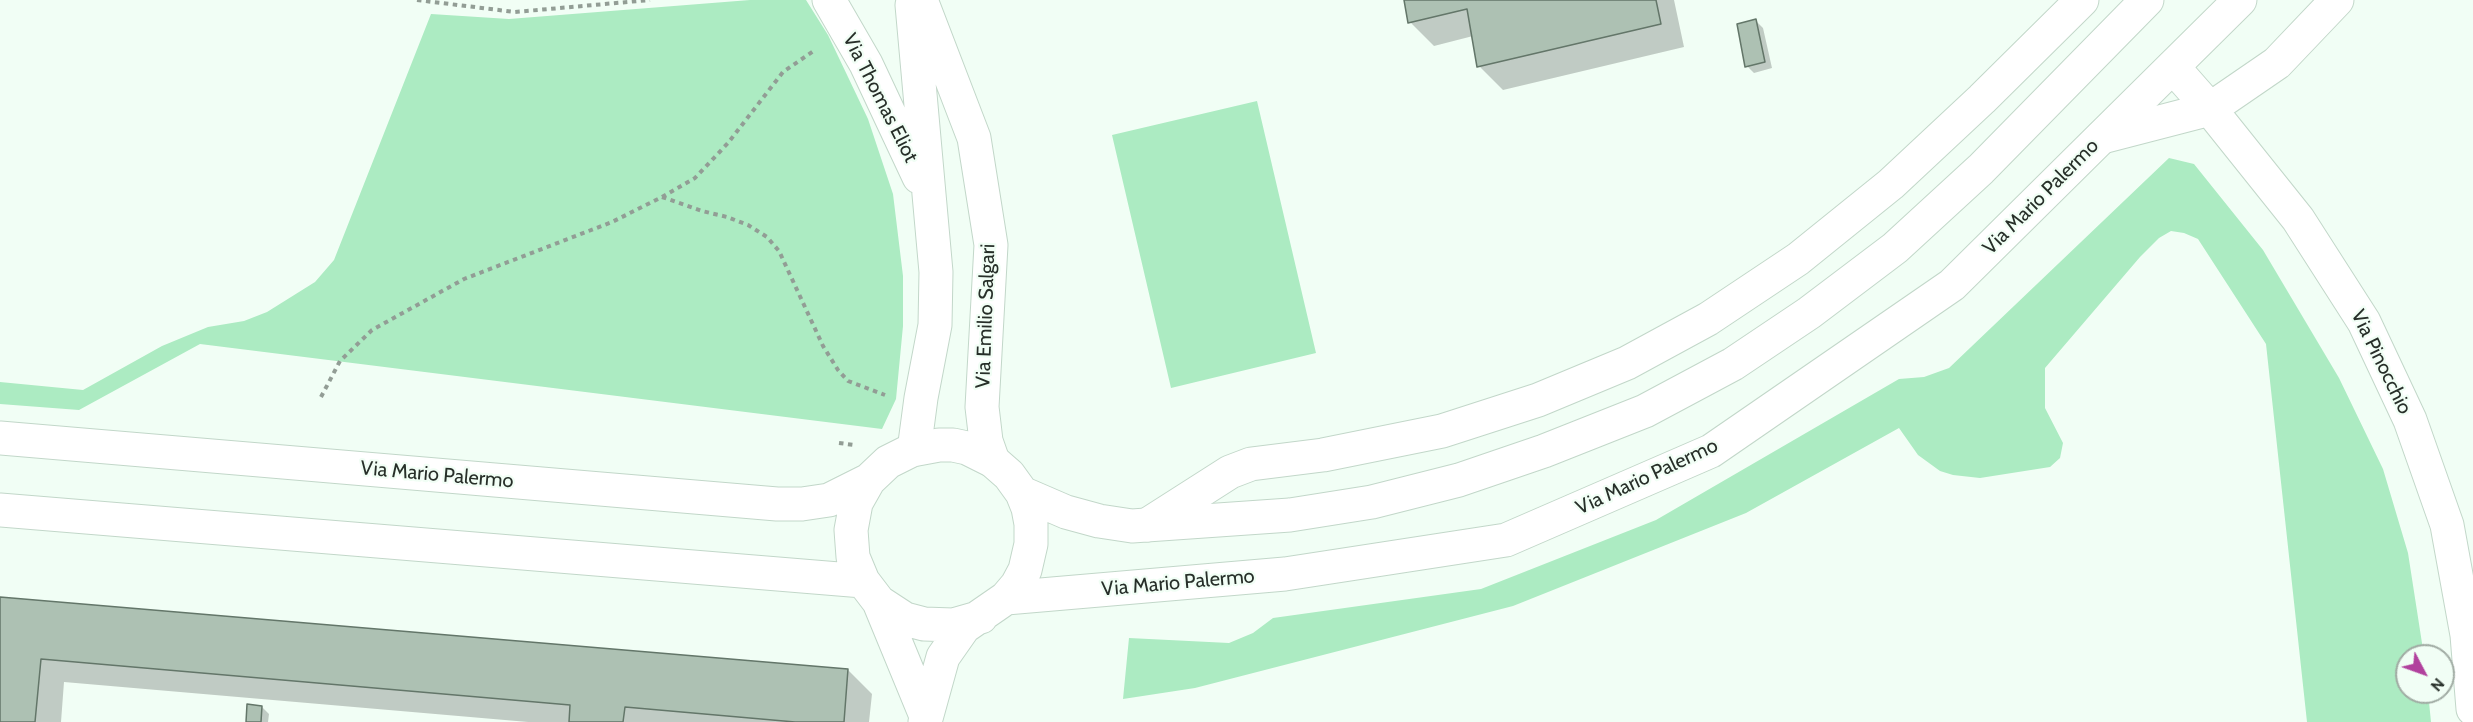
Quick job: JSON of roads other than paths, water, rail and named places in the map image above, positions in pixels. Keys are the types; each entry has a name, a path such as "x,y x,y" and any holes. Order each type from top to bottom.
{"street":[{"name":"Via Thomas Eliot","path":"829,0 866,64 928,196"},
{"path":"912,0 936,272 935,325 912,450"},
{"name":"Via Emilio Salgari","path":"921,0 974,138 991,245 982,408 986,441 993,461"},
{"path":"1147,525 1230,472 1251,464 1323,455 1442,431 1528,403 1627,363 1708,319 1798,259 1891,184 1982,99 2082,0"},
{"path":"1022,493 1066,512 1099,522 1132,526 1290,515 1372,502 1459,480 1544,451 1645,411 1733,364 1809,313 1895,248 1981,169 2147,0"},
{"name":"Via Mario Palermo","path":"994,607 1285,574 1506,540 1711,451 1952,285 2240,0"},
{"path":"2102,137 2210,109 2277,63 2337,0"},
{"name":"Via Pinocchio","path":"2173,67 2210,109 2298,219 2364,322 2410,420 2446,525 2467,634 2473,709"},
{"name":"Via Mario Palermo","path":"0,438 777,504 802,504 830,500 869,480"},
{"path":"939,444 967,448 993,461 1009,475 1022,493 1031,524 1031,544 1025,570 994,607 964,627 943,657 926,719 871,592 853,557 850,530 856,503 869,480 888,462 912,450 939,444"},
{"path":"0,510 871,592 905,619 924,624 953,625 994,607"}]}
